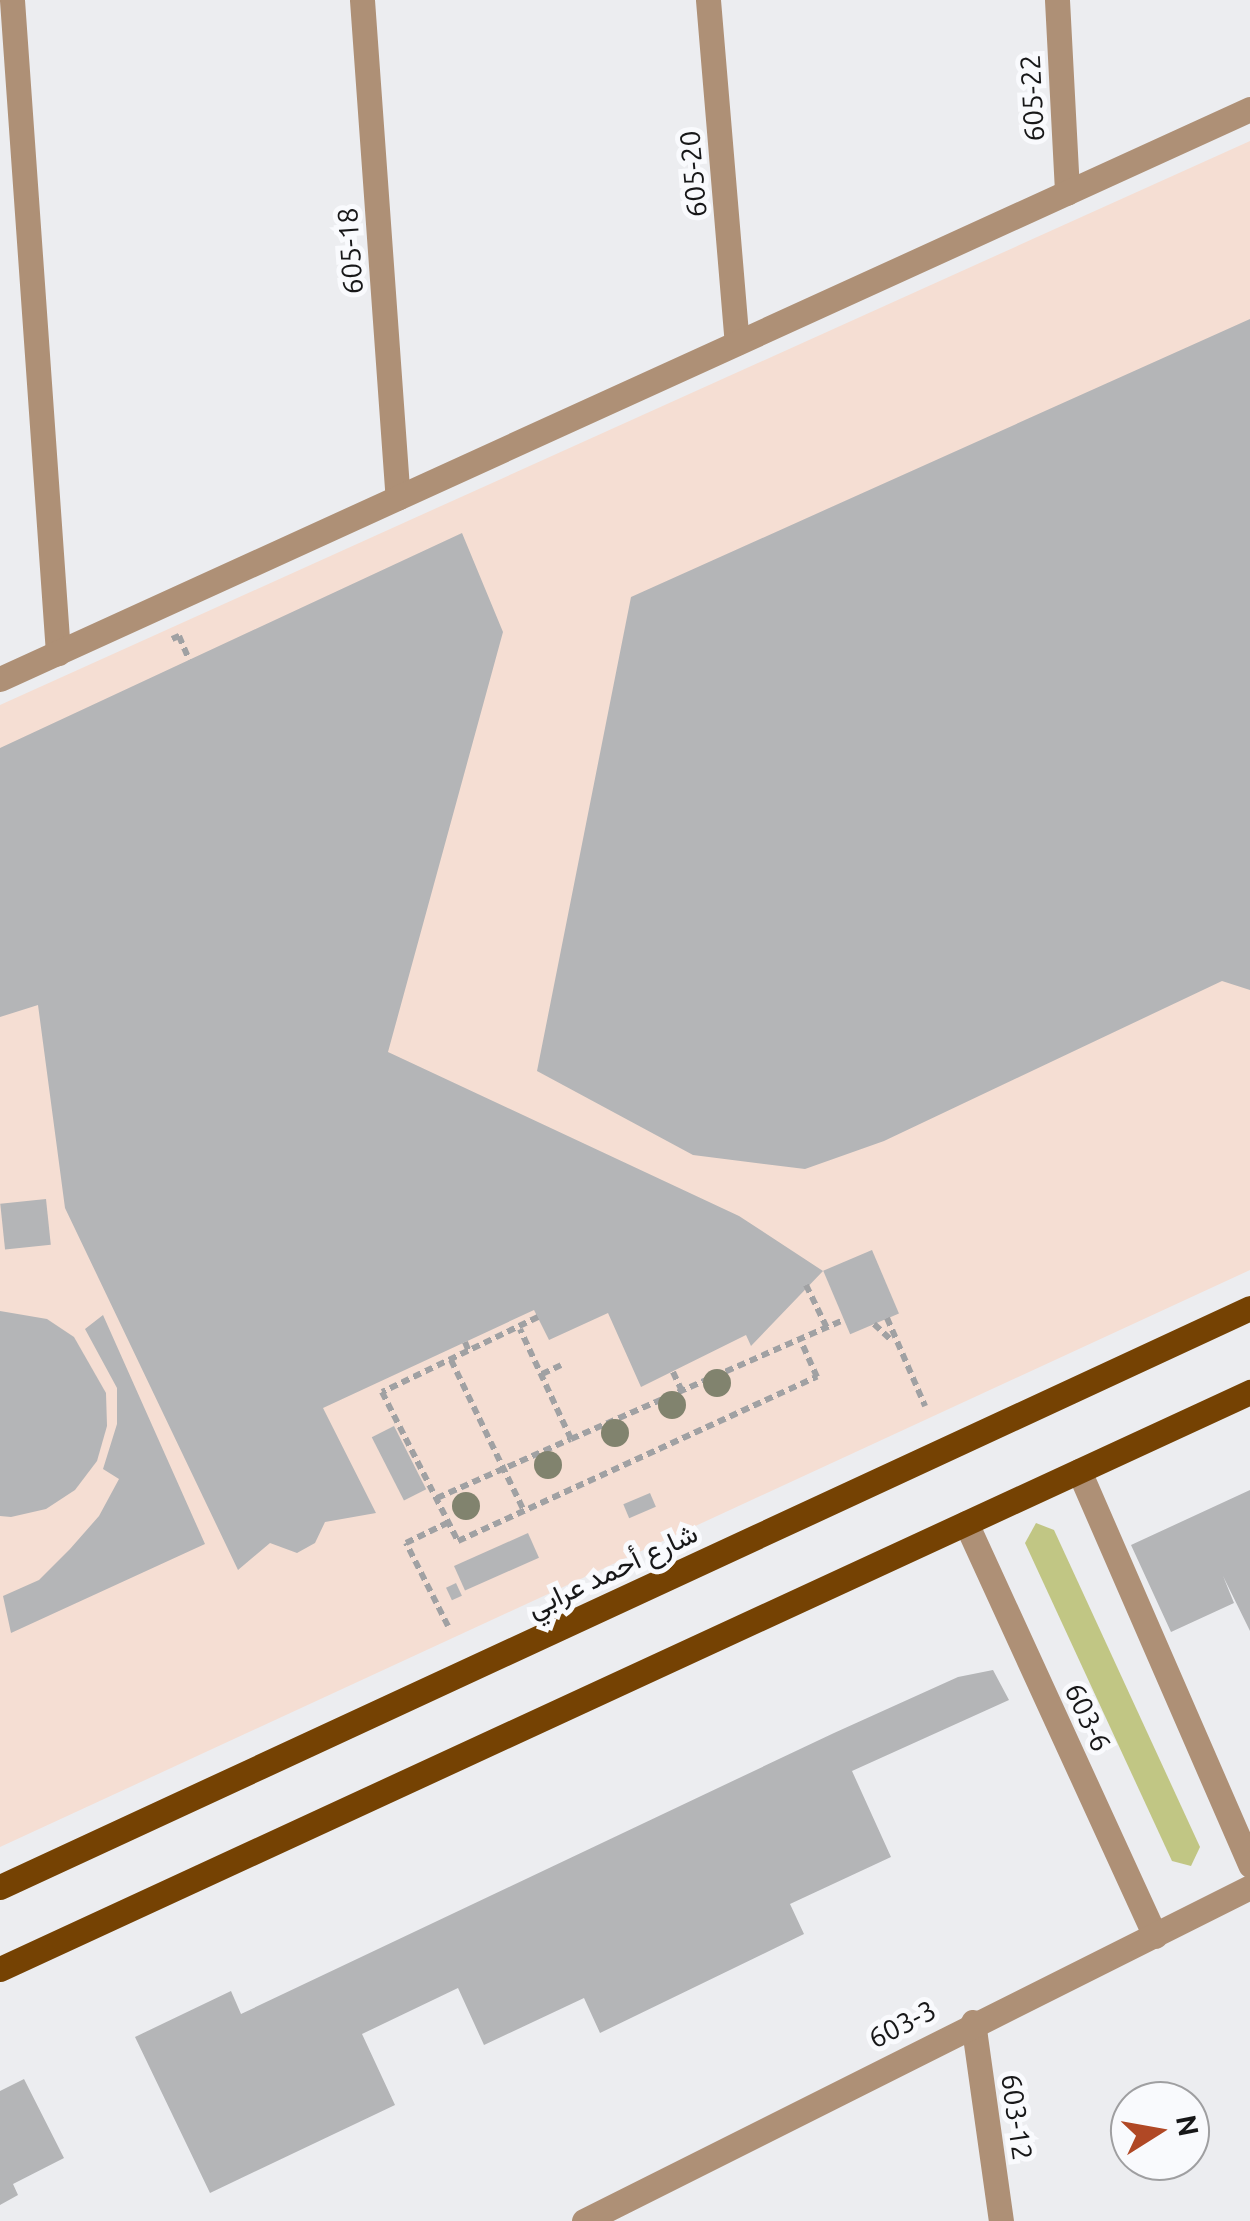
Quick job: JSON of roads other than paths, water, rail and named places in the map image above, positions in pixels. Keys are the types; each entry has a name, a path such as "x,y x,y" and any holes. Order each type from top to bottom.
{"main road":[{"name":"شارع أحمد عرابي","path":"0,1887 1250,1308"},
{"path":"0,1969 1250,1392"}],"street":[{"path":"12,0 58,653"},
{"name":"605-18","path":"362,0 398,498"},
{"name":"605-20","path":"708,0 737,343"},
{"name":"605-22","path":"1057,0 1067,193"},
{"path":"0,679 1250,109"},
{"path":"1079,1470 1250,1865"},
{"name":"603-6","path":"966,1523 1155,1936"},
{"name":"603-3","path":"598,2216 973,2022 1250,1887"},
{"name":"603-12","path":"973,2022 1001,2221"}]}
